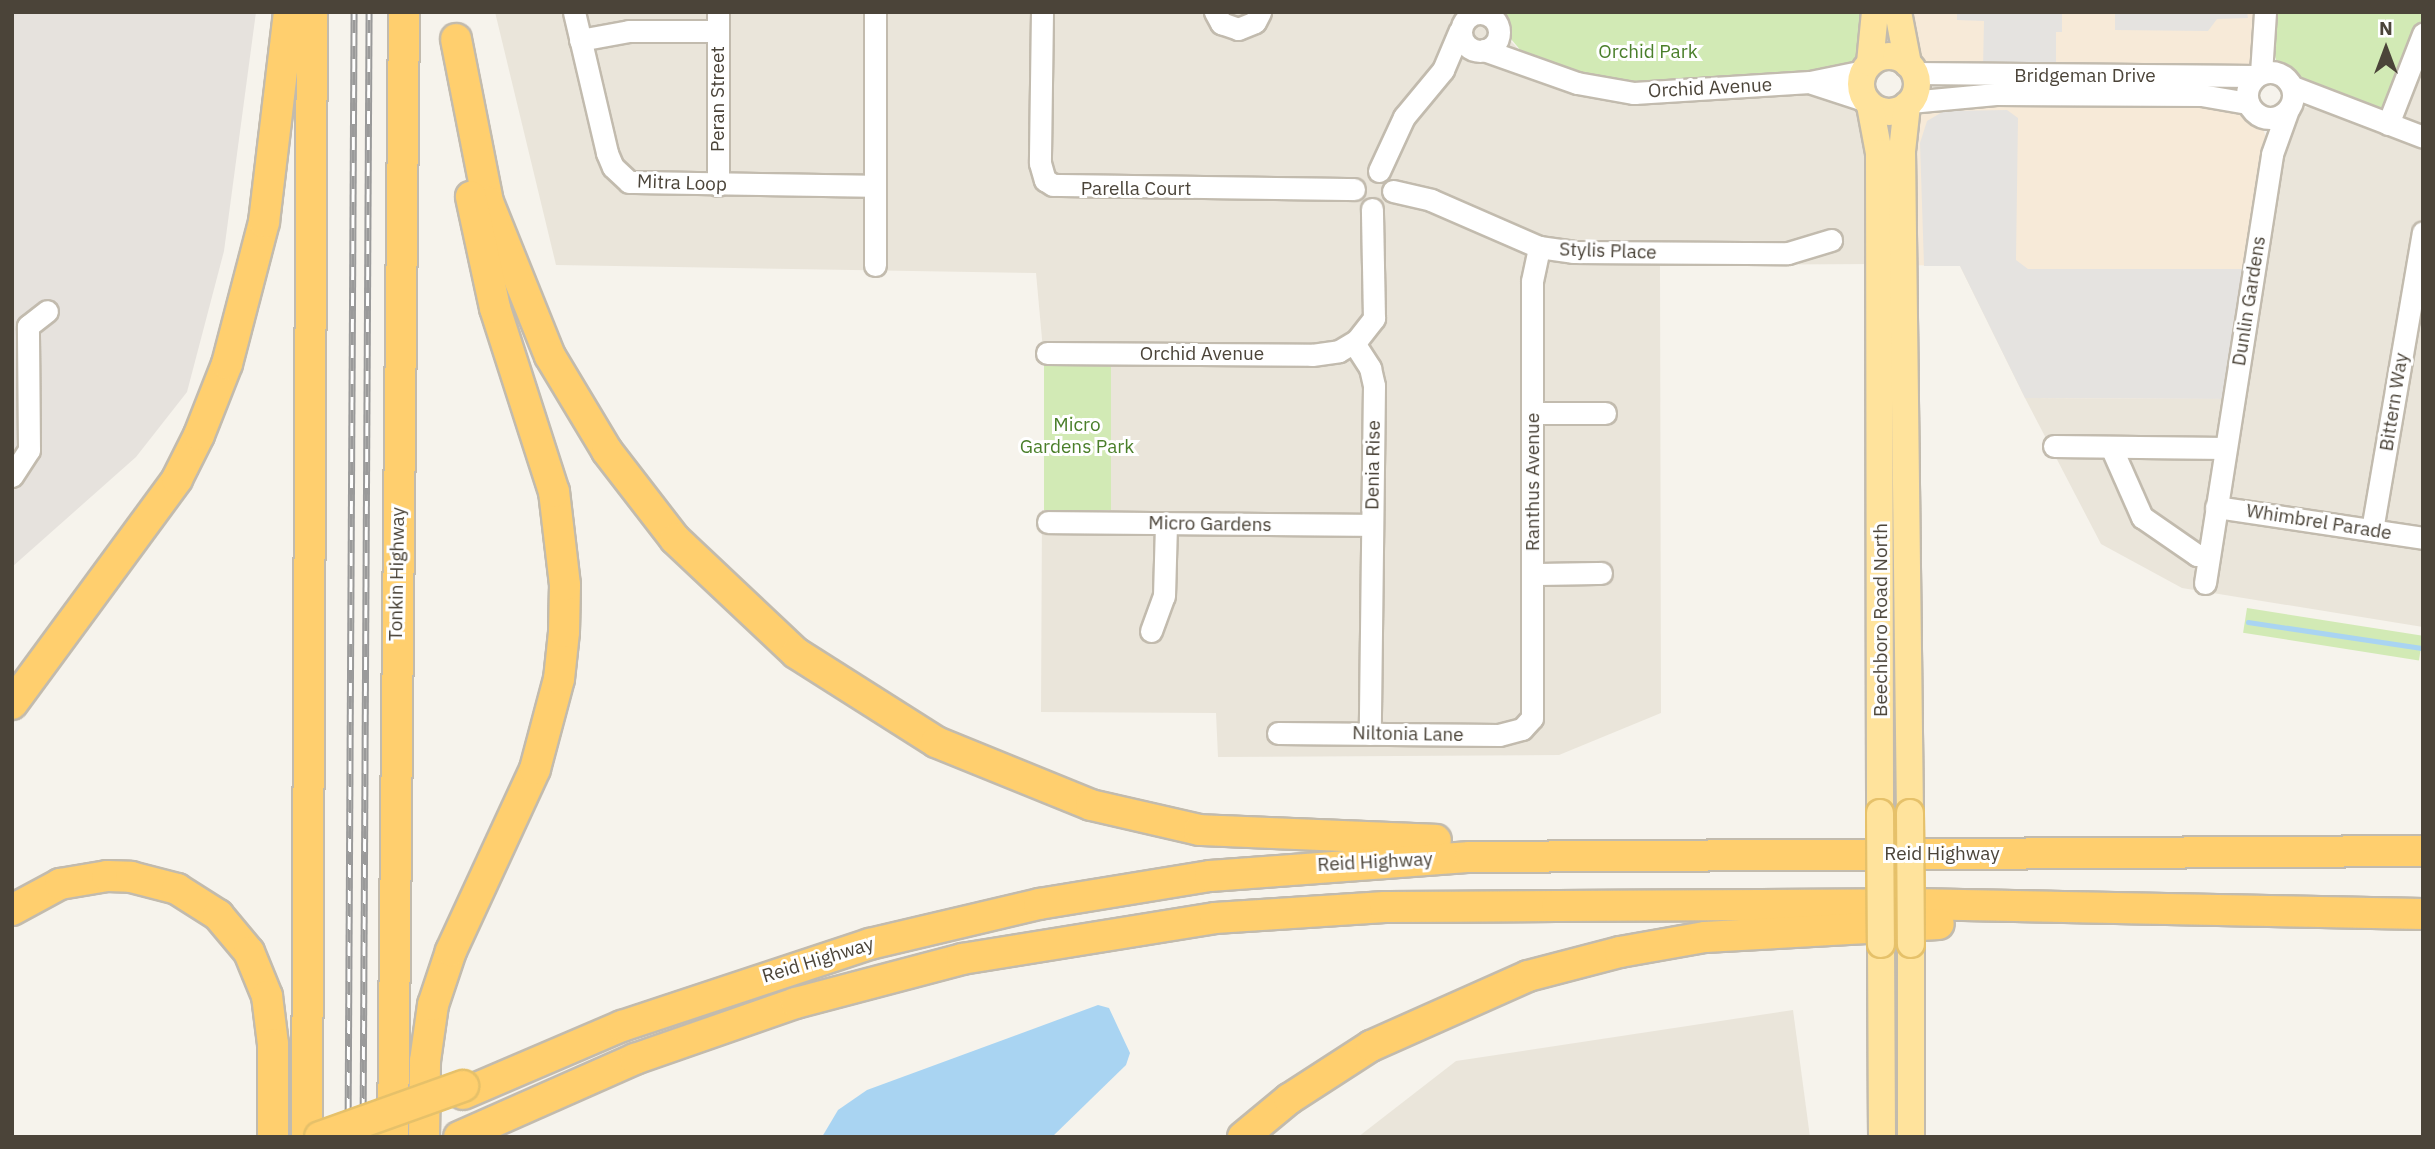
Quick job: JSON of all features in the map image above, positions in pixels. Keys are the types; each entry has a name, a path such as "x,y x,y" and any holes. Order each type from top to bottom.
{"highway":[{"path":"12,704 177,479 199,435 230,352 264,222 289,12"},
{"path":"307,1137 312,12"},
{"name":"Tonkin Highway","path":"393,1137 404,12"},
{"path":"455,26 474,148 506,254 550,356 607,451 666,528 713,579 796,653 888,716 1038,787 1199,830 1759,856"},
{"path":"424,1137 425,1061 433,1005 451,951 535,769 556,690 564,632 563,562 554,492 485,272 462,137 455,26"},
{"name":"Reid Highway","path":"463,1090 704,996 858,947 1124,889 1383,860 2423,851"},
{"path":"12,910 60,884 107,876 177,889 218,915 249,952 268,996 273,1044 273,1137"},
{"name":"Reid Highway","path":"461,1136 635,1059 796,1003 986,954 1215,918 1385,907 1844,905 2423,914"},
{"path":"1243,1137 1289,1099 1383,1040 1528,976 1620,951 1704,937 2049,918 2423,914"},
{"path":"320,1137 463,1090"},
{"path":"372,1137 463,1090"}],"main road":[{"path":"1875,12 1867,67 1861,87 1868,103 1892,111 1908,103 1916,88 1898,12"},
{"path":"1867,67 1893,57 1911,68"},
{"name":"Beechboro Road North","path":"1868,103 1879,153 1882,1137"},
{"name":"Beechboro Road North","path":"1908,103 1902,151 1911,1137"}],"street":[{"name":"Mitra Loop","path":"574,12 607,153 620,176 641,185 875,186"},
{"path":"875,265 876,12"},
{"name":"Parella Court","path":"1042,12 1040,163 1045,180 1053,185 1071,188 1354,189"},
{"path":"1215,12 1222,23 1238,29 1255,22 1260,12"},
{"path":"1379,171 1404,117 1443,70 1459,23 1479,12 1491,16 1498,26 1495,43 1443,70"},
{"path":"580,40 629,31 718,22"},
{"name":"Peran Street","path":"718,22 718,185"},
{"name":"Dunlin Gardens","path":"2205,583 2272,154 2278,88 2266,22"},
{"path":"1459,23 1466,45 1481,51"},
{"name":"Orchid Avenue","path":"1498,26 1532,64"},
{"path":"2388,124 2423,34"},
{"name":"Orchid Avenue","path":"1481,51 1532,64 1577,83 1634,93 1810,82 1867,67"},
{"name":"Bridgeman Drive","path":"1911,68 1966,76 2278,88 2423,137"},
{"path":"1966,76 1996,94"},
{"name":"Orchid Avenue","path":"1810,82 1868,103"},
{"path":"2253,109 2247,88 2278,88"},
{"name":"Bridgeman Drive","path":"1908,103 1996,94 2201,95 2253,109 2274,118 2278,88"},
{"name":"Dunlin Gardens","path":"2253,109 2272,154"},
{"path":"1379,171 1390,178 1393,191 1388,202 1372,209 1359,202 1354,189 1362,174 1379,171"},
{"name":"Stylis Place","path":"1393,191 1432,200 1539,247 1610,254 1788,253 1831,240"},
{"path":"1354,343 1371,327 1375,310 1372,209"},
{"name":"Bittern Way","path":"2372,530 2423,232"},
{"name":"Ranthus Avenue","path":"1532,718 1532,281 1539,247"},
{"path":"12,476 29,450 28,326 47,311"},
{"name":"Orchid Avenue","path":"1047,353 1312,355 1339,351 1354,343"},
{"name":"Denia Rise","path":"1354,343 1370,368 1374,386 1370,734"},
{"path":"1533,413 1605,413"},
{"path":"2054,446 2225,448"},
{"path":"2111,447 2142,517 2197,555 2209,555"},
{"name":"Whimbrel Parade","path":"2216,507 2423,538"},
{"name":"Micro Gardens","path":"1048,522 1373,526"},
{"path":"1151,631 1164,596 1166,523"},
{"path":"1534,573 1601,573"},
{"name":"Niltonia Lane","path":"1278,733 1499,735 1522,729 1532,718"}],"shaded area":[{"path":"12,12 256,12 224,251 187,392 136,457 12,567"},
{"path":"495,12 1485,13 1532,64 1810,82 1867,101 1879,264 1660,265 1661,713 1559,755 1218,757 1216,713 1041,712 1042,510 1110,511 1044,361 1036,273 556,265"},
{"path":"1898,12 2265,12 2265,75 1898,75"},
{"path":"1957,12 2062,12 2062,32 2056,32 2056,67 1983,67 1984,21 1957,20"},
{"path":"2115,12 2247,12 2248,18 2217,19 2208,31 2115,30"},
{"path":"2423,34 2423,627 2182,588 2101,544 2025,398 2233,399 2291,107 2340,108"},
{"path":"2201,95 2258,115 2272,154 2233,399 2025,398 1960,266 1904,265 1907,105"},
{"path":"2007,110 2018,118 2016,260 2028,269 2254,269 2233,399 2025,398 1960,266 1924,266 1920,143 1927,121 1944,111"},
{"path":"1793,1010 1810,1137 1358,1137 1456,1061"}],"green space":[{"name":"Orchid Park","path":"1479,12 1875,12 1864,71 1634,93 1532,64 1495,20"},
{"path":"2265,12 2423,12 2423,34 2388,124 2279,73"},
{"name":"Micro Gardens Park","path":"1044,361 1111,361 1111,510 1044,510"},
{"path":"2247,608 2423,636 2419,661 2243,633"}],"water":[{"path":"1098,1005 1109,1008 1130,1053 1126,1065 1052,1137 822,1137 838,1110 867,1090"}],"waterway":[{"path":"2248,622 2423,648"}],"railway":[{"path":"348,1137 354,12"},
{"path":"363,1137 369,12"}]}
